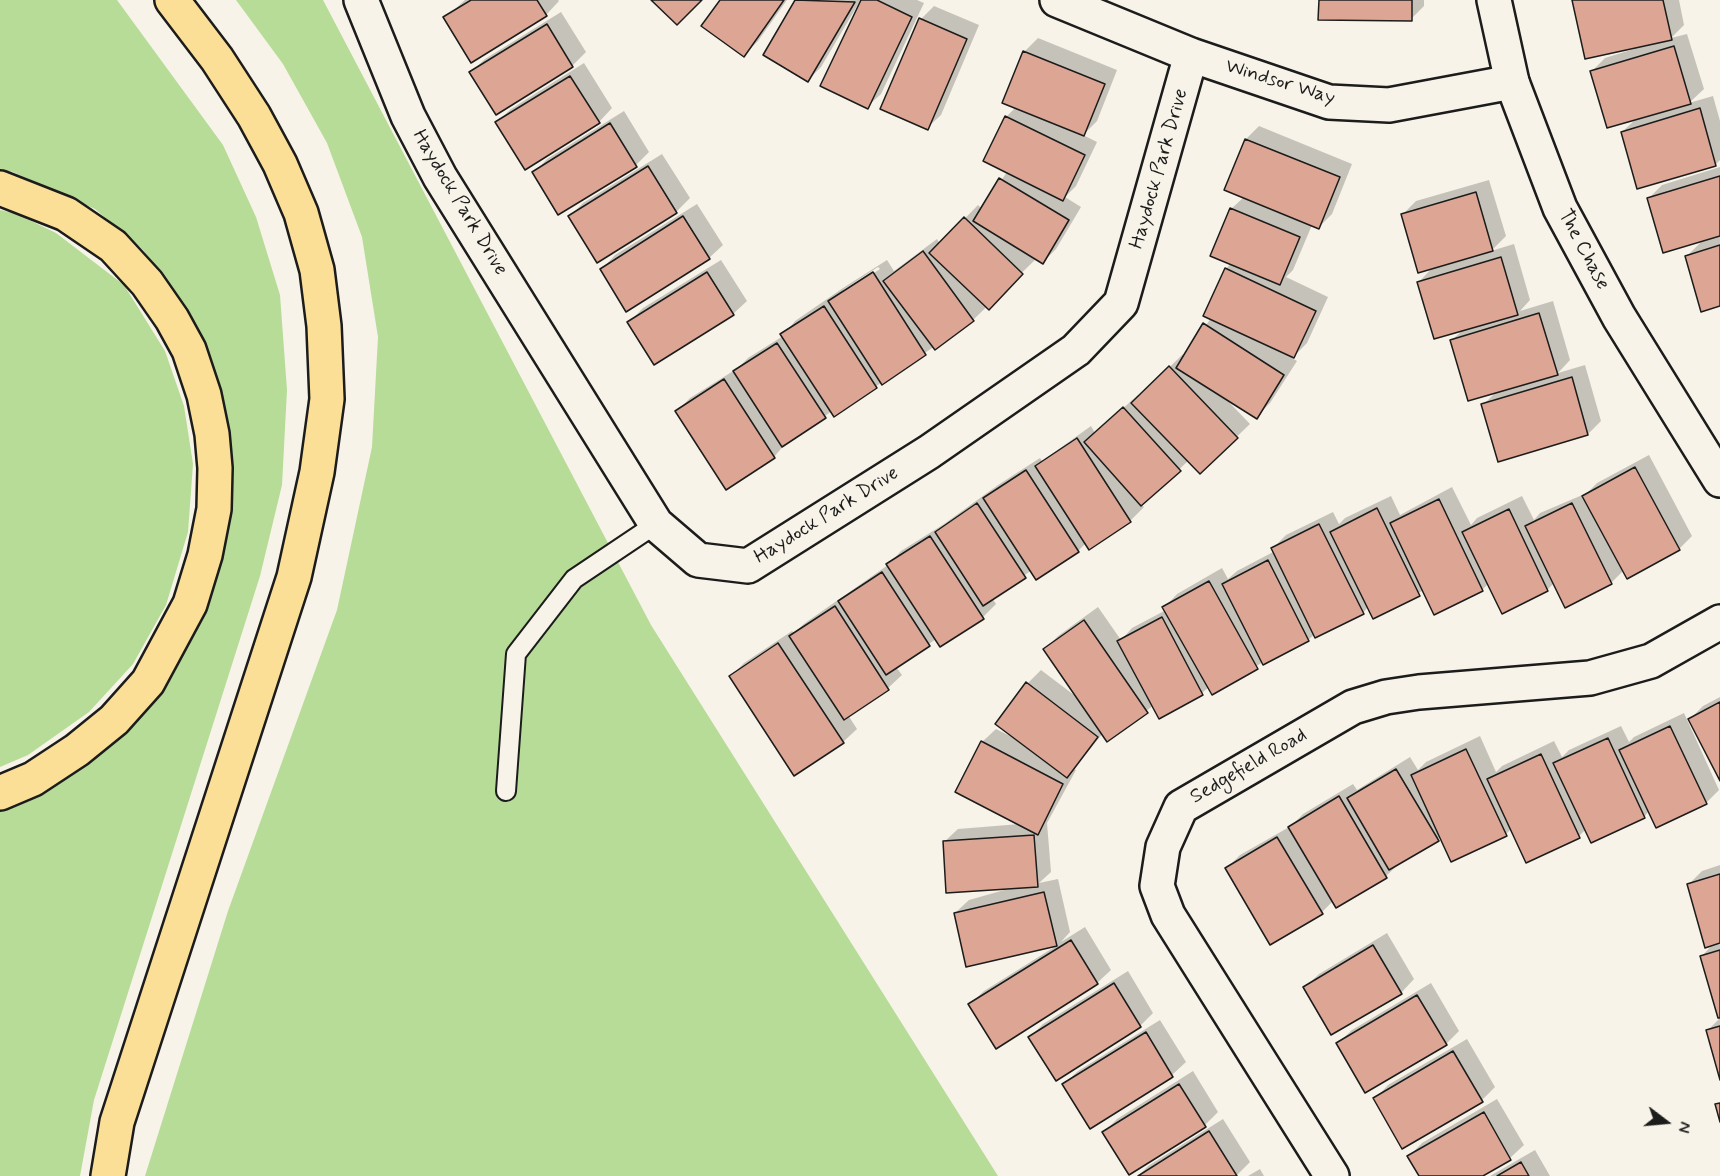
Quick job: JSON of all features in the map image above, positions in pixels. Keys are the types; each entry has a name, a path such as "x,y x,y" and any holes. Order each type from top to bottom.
{"highway":[{"path":"108,1176 117,1122 294,578 316,472 327,399 324,326 317,270 301,213 280,164 254,116 217,59 172,0"},
{"path":"0,188 66,214 113,246 147,283 172,319 189,350 204,395 212,434 215,468 214,508 205,555 190,604 148,682 114,720 77,750 33,779 0,793"}],"street":[{"name":"Haydock Park Drive","path":"362,0 408,116 440,177 656,524 698,560 748,566 929,452 1076,350 1121,303 1191,55"},
{"name":"Windsor Way","path":"1057,0 1191,55 1329,102 1389,105 1512,82"},
{"name":"The Chase","path":"1494,0 1512,82 1560,208 1619,317 1720,480"},
{"name":"Sedgefield Road","path":"1332,1176 1168,915 1157,886 1163,847 1181,807 1353,707 1386,697 1419,692 1590,678 1651,661 1720,622"}],"lane":[{"path":"506,791 516,654 574,579 656,524"}],"green space":[{"path":"0,0 117,0 223,145 256,217 280,295 287,390 282,485 260,576 94,1100 80,1176 0,1176 0,809 16,804 166,679 202,620 223,548 232,484 225,410 200,332 143,250 95,209 13,172 0,169"},
{"path":"236,0 323,0 651,625 998,1176 145,1176 228,911 337,610 372,447 378,337 362,237 327,143 283,64"},
{"path":"0,210 17,214 56,233 124,285 165,351 184,406 193,464 188,532 166,605 133,664 89,712 28,755 0,767"}],"building":[{"path":"471,0 537,0 547,16 471,63 443,17"},
{"path":"651,0 702,0 677,25"},
{"path":"720,0 784,0 744,57 701,26"},
{"path":"795,0 855,2 808,82 763,55"},
{"path":"861,0 877,0 912,17 868,109 820,86"},
{"path":"1319,0 1412,0 1412,21 1318,20"},
{"path":"1572,0 1663,0 1672,40 1585,59"},
{"path":"919,18 967,39 928,130 880,109"},
{"path":"547,24 573,67 496,115 469,72"},
{"path":"1674,46 1691,104 1607,128 1590,71"},
{"path":"1023,51 1105,84 1084,136 1002,103"},
{"path":"570,76 600,123 525,170 495,122"},
{"path":"1700,108 1716,166 1637,189 1621,132"},
{"path":"1005,116 1085,155 1063,201 983,161"},
{"path":"610,123 637,167 558,215 532,172"},
{"path":"1245,139 1340,177 1319,229 1224,190"},
{"path":"648,166 677,213 597,263 568,216"},
{"path":"1720,176 1720,236 1663,253 1647,198"},
{"path":"999,178 1069,220 1043,264 973,221"},
{"path":"1476,192 1493,251 1418,273 1401,214"},
{"path":"1230,208 1300,237 1280,285 1210,256"},
{"path":"683,216 710,259 626,312 600,269"},
{"path":"964,217 1023,274 989,310 929,253"},
{"path":"1720,245 1720,306 1701,312 1685,256"},
{"path":"923,251 974,321 935,350 883,281"},
{"path":"1501,257 1518,315 1434,339 1417,282"},
{"path":"1225,268 1316,311 1294,358 1203,316"},
{"path":"707,272 734,315 654,365 627,322"},
{"path":"873,272 926,355 882,385 828,301"},
{"path":"824,306 877,388 834,417 780,334"},
{"path":"1539,313 1558,375 1468,401 1450,340"},
{"path":"1203,323 1284,375 1257,419 1176,368"},
{"path":"777,343 826,418 782,447 733,371"},
{"path":"1169,366 1238,438 1200,474 1131,403"},
{"path":"1572,377 1588,435 1498,462 1481,404"},
{"path":"724,379 775,458 726,490 675,411"},
{"path":"1123,407 1181,471 1141,506 1084,442"},
{"path":"1077,438 1131,522 1089,550 1035,466"},
{"path":"1635,467 1680,550 1627,579 1582,496"},
{"path":"1026,470 1079,552 1036,580 983,498"},
{"path":"1439,499 1483,591 1434,615 1390,523"},
{"path":"977,503 1026,578 983,606 935,532"},
{"path":"1572,503 1612,584 1565,608 1525,526"},
{"path":"1377,508 1420,596 1373,619 1330,532"},
{"path":"1509,509 1548,591 1502,614 1462,532"},
{"path":"1319,524 1364,614 1315,638 1271,548"},
{"path":"930,536 984,619 940,647 886,564"},
{"path":"1268,560 1309,641 1263,665 1222,584"},
{"path":"882,572 930,646 886,675 838,601"},
{"path":"1209,581 1258,669 1212,695 1162,607"},
{"path":"835,606 889,690 844,720 789,636"},
{"path":"1162,617 1203,695 1159,719 1117,641"},
{"path":"1084,620 1148,713 1107,742 1043,649"},
{"path":"778,643 844,743 794,776 729,676"},
{"path":"1026,682 1098,737 1067,778 995,724"},
{"path":"1720,702 1720,781 1688,719"},
{"path":"1670,726 1707,804 1656,828 1619,750"},
{"path":"1608,738 1645,818 1591,843 1553,763"},
{"path":"981,741 1063,784 1038,835 955,792"},
{"path":"1466,749 1507,836 1451,862 1411,775"},
{"path":"1541,754 1580,838 1526,863 1487,779"},
{"path":"1396,769 1439,841 1389,870 1347,798"},
{"path":"1339,796 1387,878 1336,908 1288,827"},
{"path":"1034,835 1038,887 946,893 943,841"},
{"path":"1277,837 1323,914 1270,945 1225,868"},
{"path":"1720,874 1720,943 1705,948 1687,884"},
{"path":"1044,892 1057,946 966,967 954,913"},
{"path":"1071,940 1098,984 996,1049 968,1004"},
{"path":"1373,945 1402,994 1331,1035 1303,987"},
{"path":"1720,950 1720,1018 1718,1018 1700,956"},
{"path":"1114,983 1141,1027 1056,1081 1028,1037"},
{"path":"1417,995 1447,1045 1365,1093 1336,1043"},
{"path":"1720,1026 1720,1080 1706,1030"},
{"path":"1146,1032 1173,1077 1090,1129 1062,1084"},
{"path":"1453,1051 1483,1102 1402,1149 1373,1098"},
{"path":"1179,1084 1206,1127 1129,1175 1102,1132"},
{"path":"1720,1103 1720,1122 1715,1104"},
{"path":"1484,1112 1511,1160 1483,1176 1419,1176 1407,1156"},
{"path":"1209,1131 1237,1176 1138,1176"},
{"path":"1521,1162 1529,1176 1497,1176"}]}
